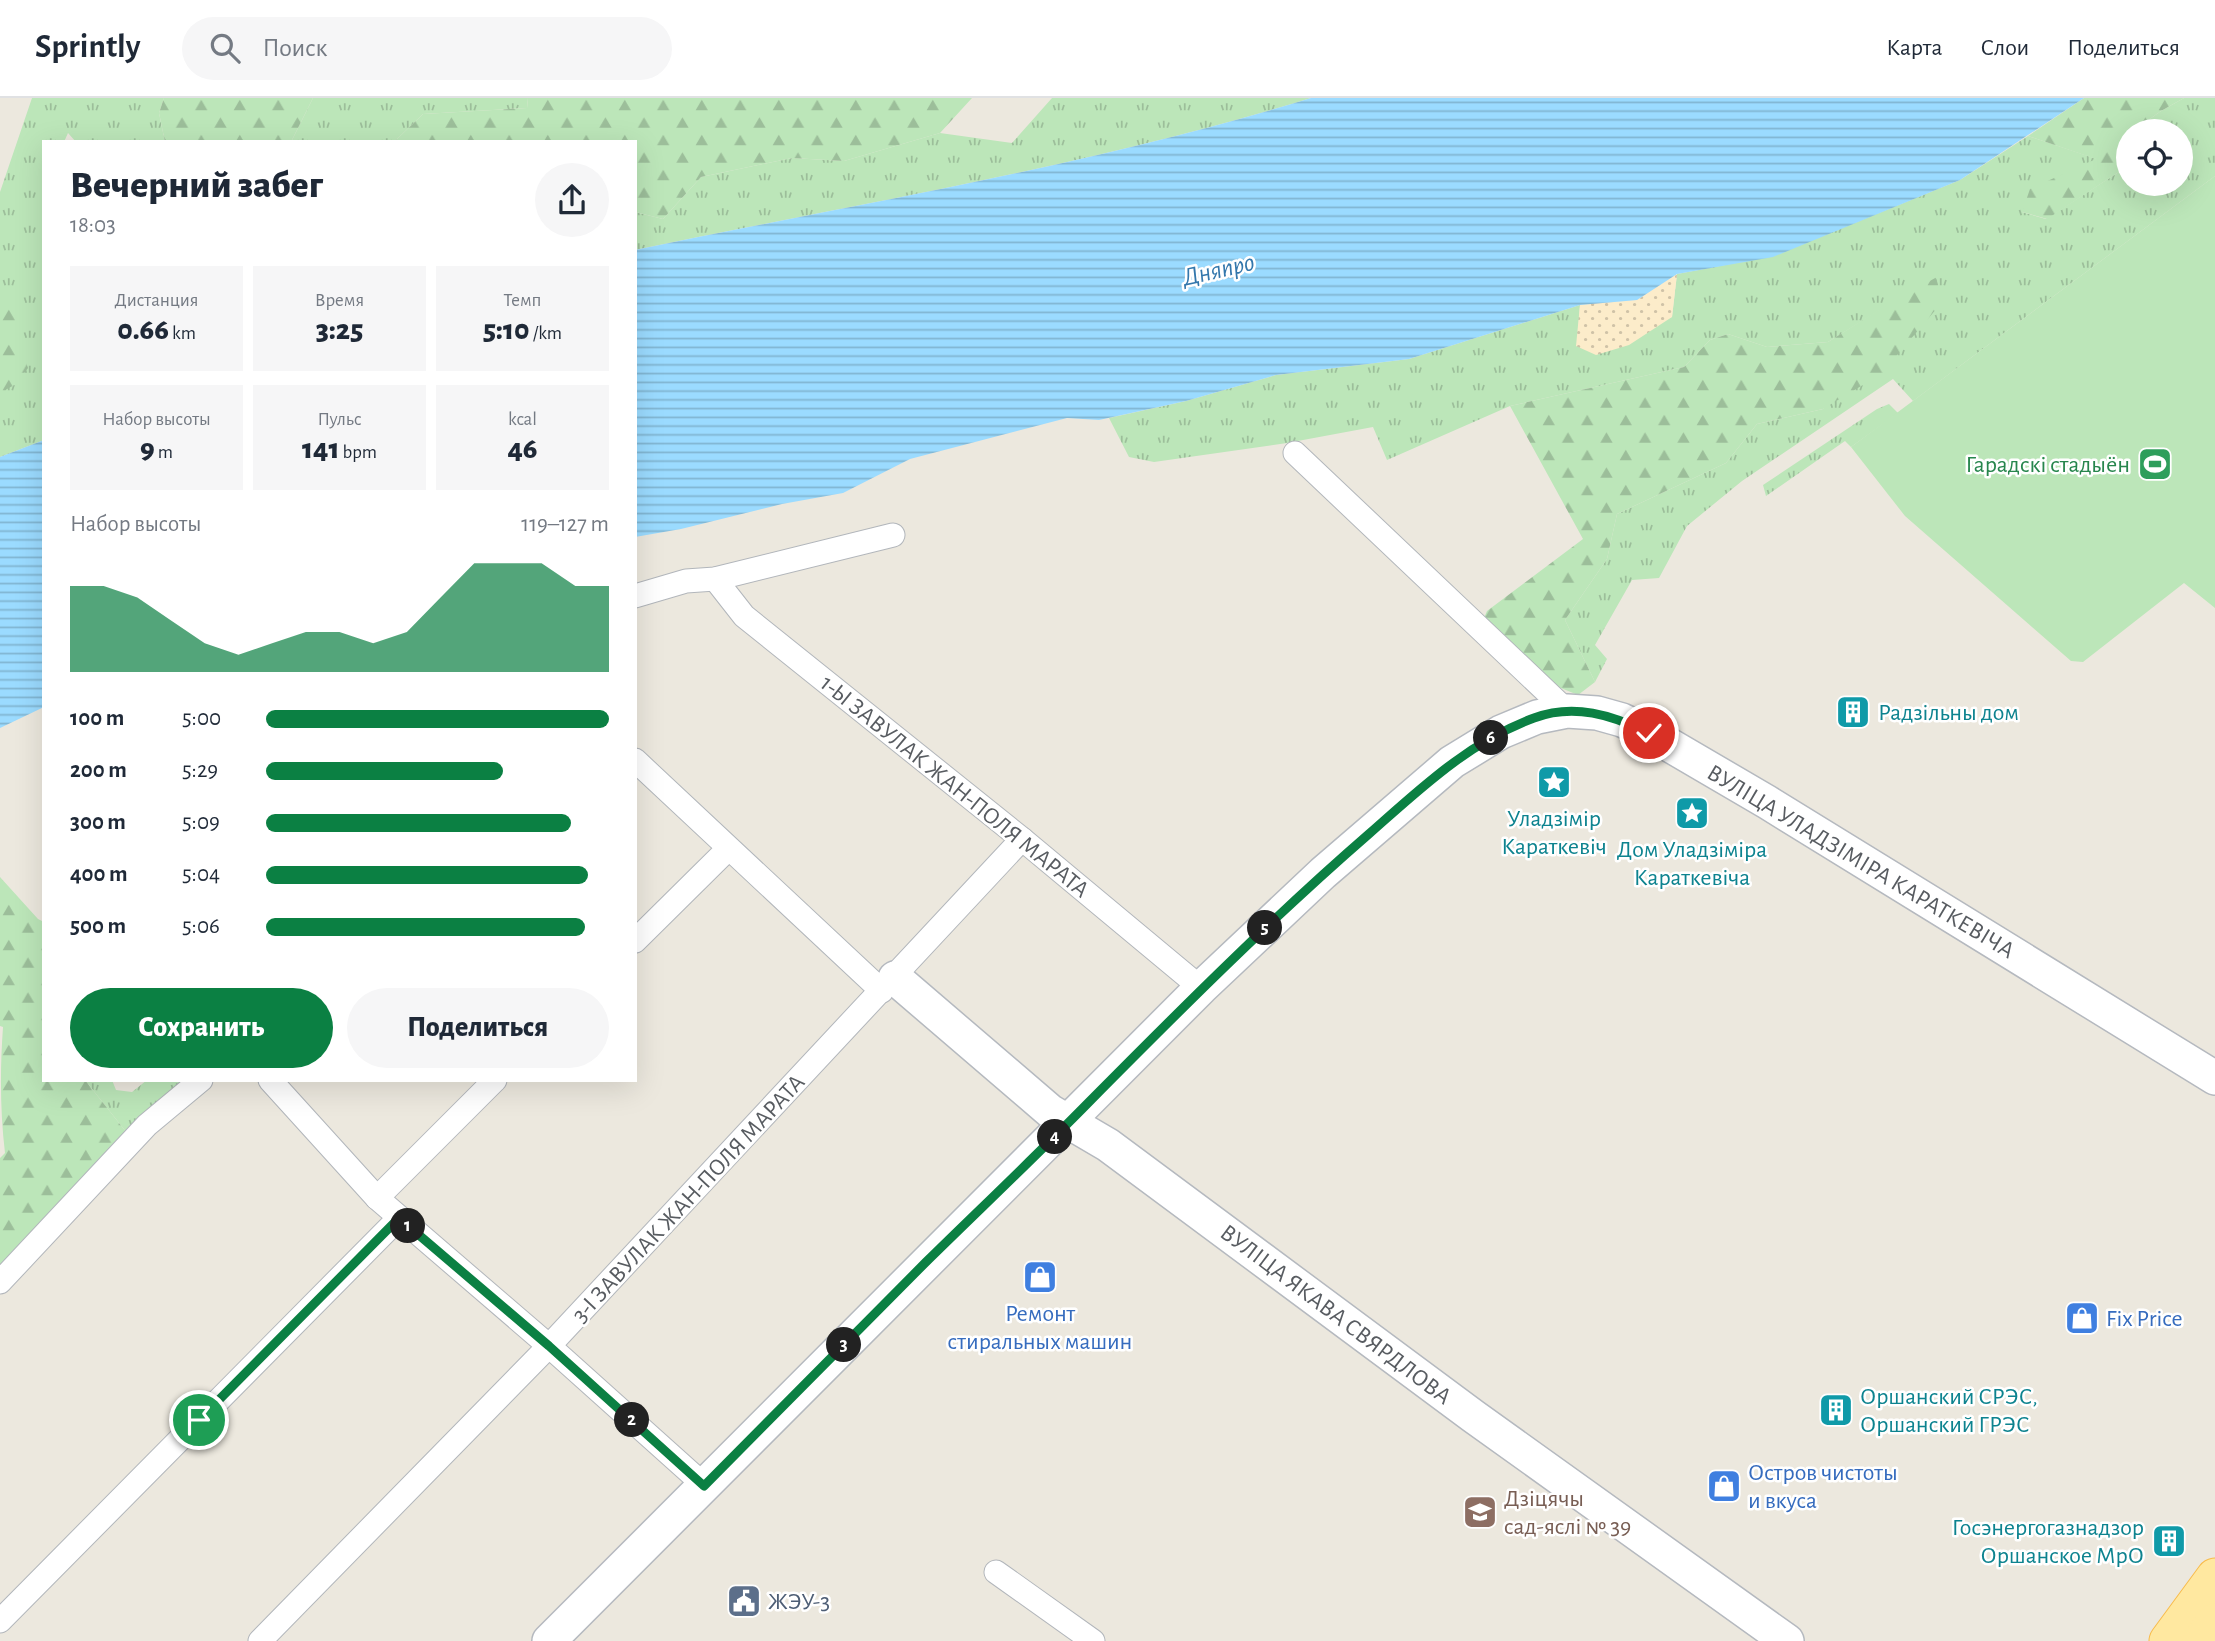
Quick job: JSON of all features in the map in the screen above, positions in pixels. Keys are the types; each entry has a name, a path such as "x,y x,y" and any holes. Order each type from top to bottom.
{"main road":[{"path":"2168,1641 2215,1577"},
{"path":"2201,1641 2215,1622"}],"street":[{"path":"1295,453 1567,711"},
{"path":"637,595 686,581 715,579 893,535"},
{"name":"1-Ы ЗАВУЛАК ЖАН-ПОЛЯ МАРАТА","path":"715,579 744,616 1022,839 1201,988"},
{"name":"ВУЛІЦА УЛАДЗІМІРА КАРАТКЕВІЧА","path":"549,1641 1201,988 1323,873 1452,762 1501,732 1537,717 1567,711 1597,713 1622,720 1649,733 1778,809 2215,1078"},
{"name":"ВУЛІЦА ЯКАВА СВЯРДЛОВА","path":"637,762 727,849 888,984 1050,1111 1108,1145 1473,1416 1787,1641"},
{"name":"3-І ЗАВУЛАК ЖАН-ПОЛЯ МАРАТА","path":"260,1641 549,1346 1022,839"},
{"path":"637,939 727,849"},
{"path":"0,1282 147,1125 199,1082"},
{"path":"272,1082 377,1198 549,1346 704,1486"},
{"path":"377,1198 493,1082"},
{"path":"0,1621 399,1218"},
{"path":"996,1572 1093,1641"}],"green space":[{"path":"32,98 164,98 159,113 165,140 74,140 68,133 65,140 42,140 42,441 0,457 0,192"},
{"path":"164,98 313,98 292,140 165,140 159,113"},
{"path":"313,98 528,98 527,108 423,114 396,140 292,140"},
{"path":"528,98 972,98 940,133 844,161 792,158 701,177 663,219 637,212 637,140 396,140 423,114 527,108"},
{"path":"1052,98 1311,98 1228,122 1060,164 637,250 637,212 663,219 701,177 792,158 844,161 940,133 1012,143"},
{"path":"2084,98 2184,98 2150,119 2116,119 2116,174 2047,219 2022,212 2030,189 2096,159 2028,136"},
{"path":"2184,98 2215,98 2215,176 2193,192 2193,119 2150,119"},
{"path":"2028,136 2097,159 2022,212 2046,219 2116,174 2116,196 2188,196 1913,401 1893,379 1742,481 1687,526 1659,578 1632,580 1595,645 1607,659 1595,682 1565,620 1607,559 1617,514 1726,463 1757,424 1823,409 1937,278 1828,342 1767,347 1728,334 1710,340 1684,367 1510,406 1387,460 1373,427 1287,443 1154,462 1129,457 1109,418 1186,401 1276,375 1409,359 1580,305 1577,346 1672,317 1677,274 1773,256 1960,180"},
{"path":"2215,176 2215,608 2184,583 2083,662 2071,661 1905,516 1851,447 2188,196 2193,196 2193,192"},
{"path":"1937,277 1938,307 1881,374 1823,409 1757,424 1726,463 1617,514 1607,559 1565,620 1595,682 1578,695 1556,686 1484,618 1487,611 1583,539 1510,406 1684,367 1710,340 1728,334 1767,347 1828,342"},
{"path":"0,291 16,317 21,348 28,368 16,384 0,393"},
{"path":"1889,404 1898,413 1851,447 1845,441 1766,496 1763,485 1877,409"},
{"path":"0,877 42,921 42,1082 87,1082 127,1133 0,1268 0,1158 5,1153 1,1090 3,1027 0,1026"},
{"path":"87,1082 113,1082 116,1090 132,1092 144,1082 183,1082 127,1133"}],"sand":[{"path":"1677,274 1672,317 1629,345 1596,355 1576,346 1580,305 1637,300"}],"water":[{"name":"Дняпро","path":"1311,98 2084,98 1960,180 1773,257 1677,274 1637,300 1580,305 1409,359 1276,375 1186,401 1099,420 1067,418 910,459 843,493 637,537 637,250 1060,164 1228,122"},
{"path":"42,441 42,708 0,728 0,457"}],"place":[{"name":"Гарадскі стадыён","path":"2155,464"},
{"name":"Радзільны дом","path":"1853,712"},
{"name":"Уладзімір Караткевіч","path":"1554,782"},
{"name":"Дом Уладзіміра Караткевіча","path":"1692,813"},
{"name":"Ремонт стиральных машин","path":"1040,1277"},
{"name":"Fix Price","path":"2082,1318"},
{"name":"Оршанский СРЭС, Оршанский ГРЭС","path":"1836,1410"},
{"name":"Остров чистоты и вкуса","path":"1724,1486"},
{"name":"Дзіцячы сад-яслі № 39","path":"1480,1512"},
{"name":"Госэнергогазнадзор Оршанское МрО","path":"2169,1541"},
{"name":"ЖЭУ-3","path":"744,1601"}],"route":[{"path":"199,1420 399,1218 549,1346 704,1486 1201,988 1323,873 1452,762 1501,732 1537,717 1567,711 1597,713 1622,720 1649,733"}]}
